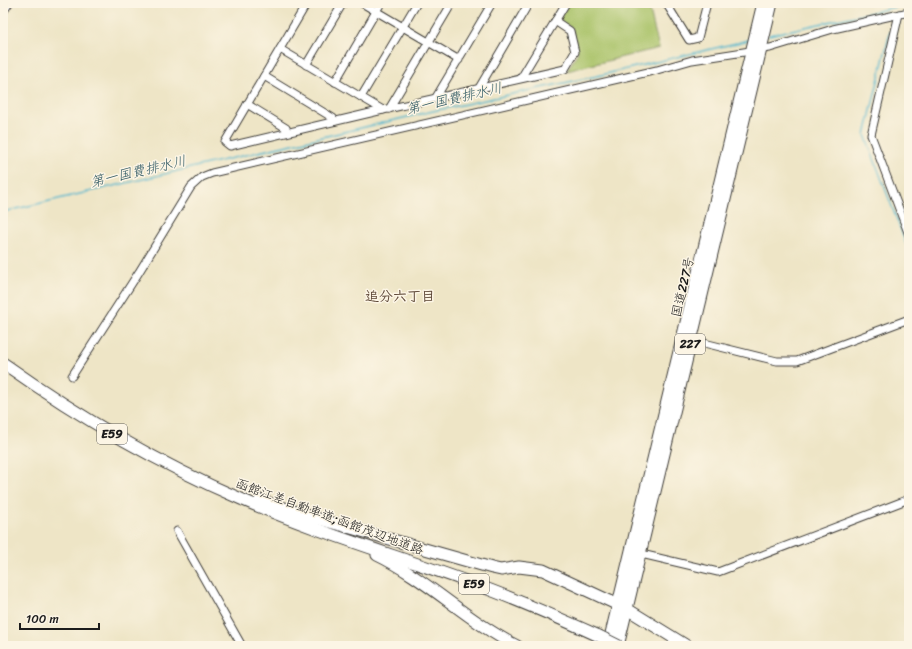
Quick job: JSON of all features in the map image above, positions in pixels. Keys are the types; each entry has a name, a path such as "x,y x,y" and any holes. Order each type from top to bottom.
{"highway":[{"name":"国道227号","path":"761,31 763,3"},
{"name":"国道227号","path":"618,646 623,608 757,46 772,3"},
{"name":"函館江差自動車道;函館茂辺地道路","path":"3,363 58,402 167,464 245,498 347,539 477,585 599,636 618,646"},
{"path":"245,498 492,568 501,570 519,567 543,570 623,608 688,646"},
{"path":"347,539 404,571 478,624 516,646"},
{"name":"国道227号","path":"608,646 623,608"}],"street":[{"path":"3,12 9,3"},
{"path":"307,3 225,142 230,146 565,69 575,52 570,31 555,21"},
{"path":"306,64 343,3"},
{"path":"362,3 458,60"},
{"path":"336,82 382,3"},
{"path":"361,97 417,3"},
{"path":"386,110 452,3"},
{"path":"435,99 492,3"},
{"path":"479,88 529,3"},
{"path":"521,78 566,3"},
{"path":"666,3 690,40 698,38 707,3"},
{"path":"72,376 139,272 190,186 202,177 222,170 626,77 692,60 909,12"},
{"path":"899,14 871,135 909,234"},
{"path":"280,49 361,97 386,110"},
{"path":"264,76 333,118 335,121"},
{"path":"247,104 286,128 288,132"},
{"path":"688,339 777,361 788,362 797,361 909,319"},
{"path":"636,553 718,572 909,499"},
{"path":"177,531 242,646"}],"green space":[{"path":"569,3 648,3 659,48 567,71 578,52 572,28 562,22 560,18"}],"waterway":[{"name":"第一国費排水川","path":"769,35 909,4"},
{"path":"890,32 865,135 909,252"},
{"name":"第一国費排水川","path":"3,212 433,111 597,76 749,40"}],"district":[{"name":"追分六丁目","path":"400,296"}]}
